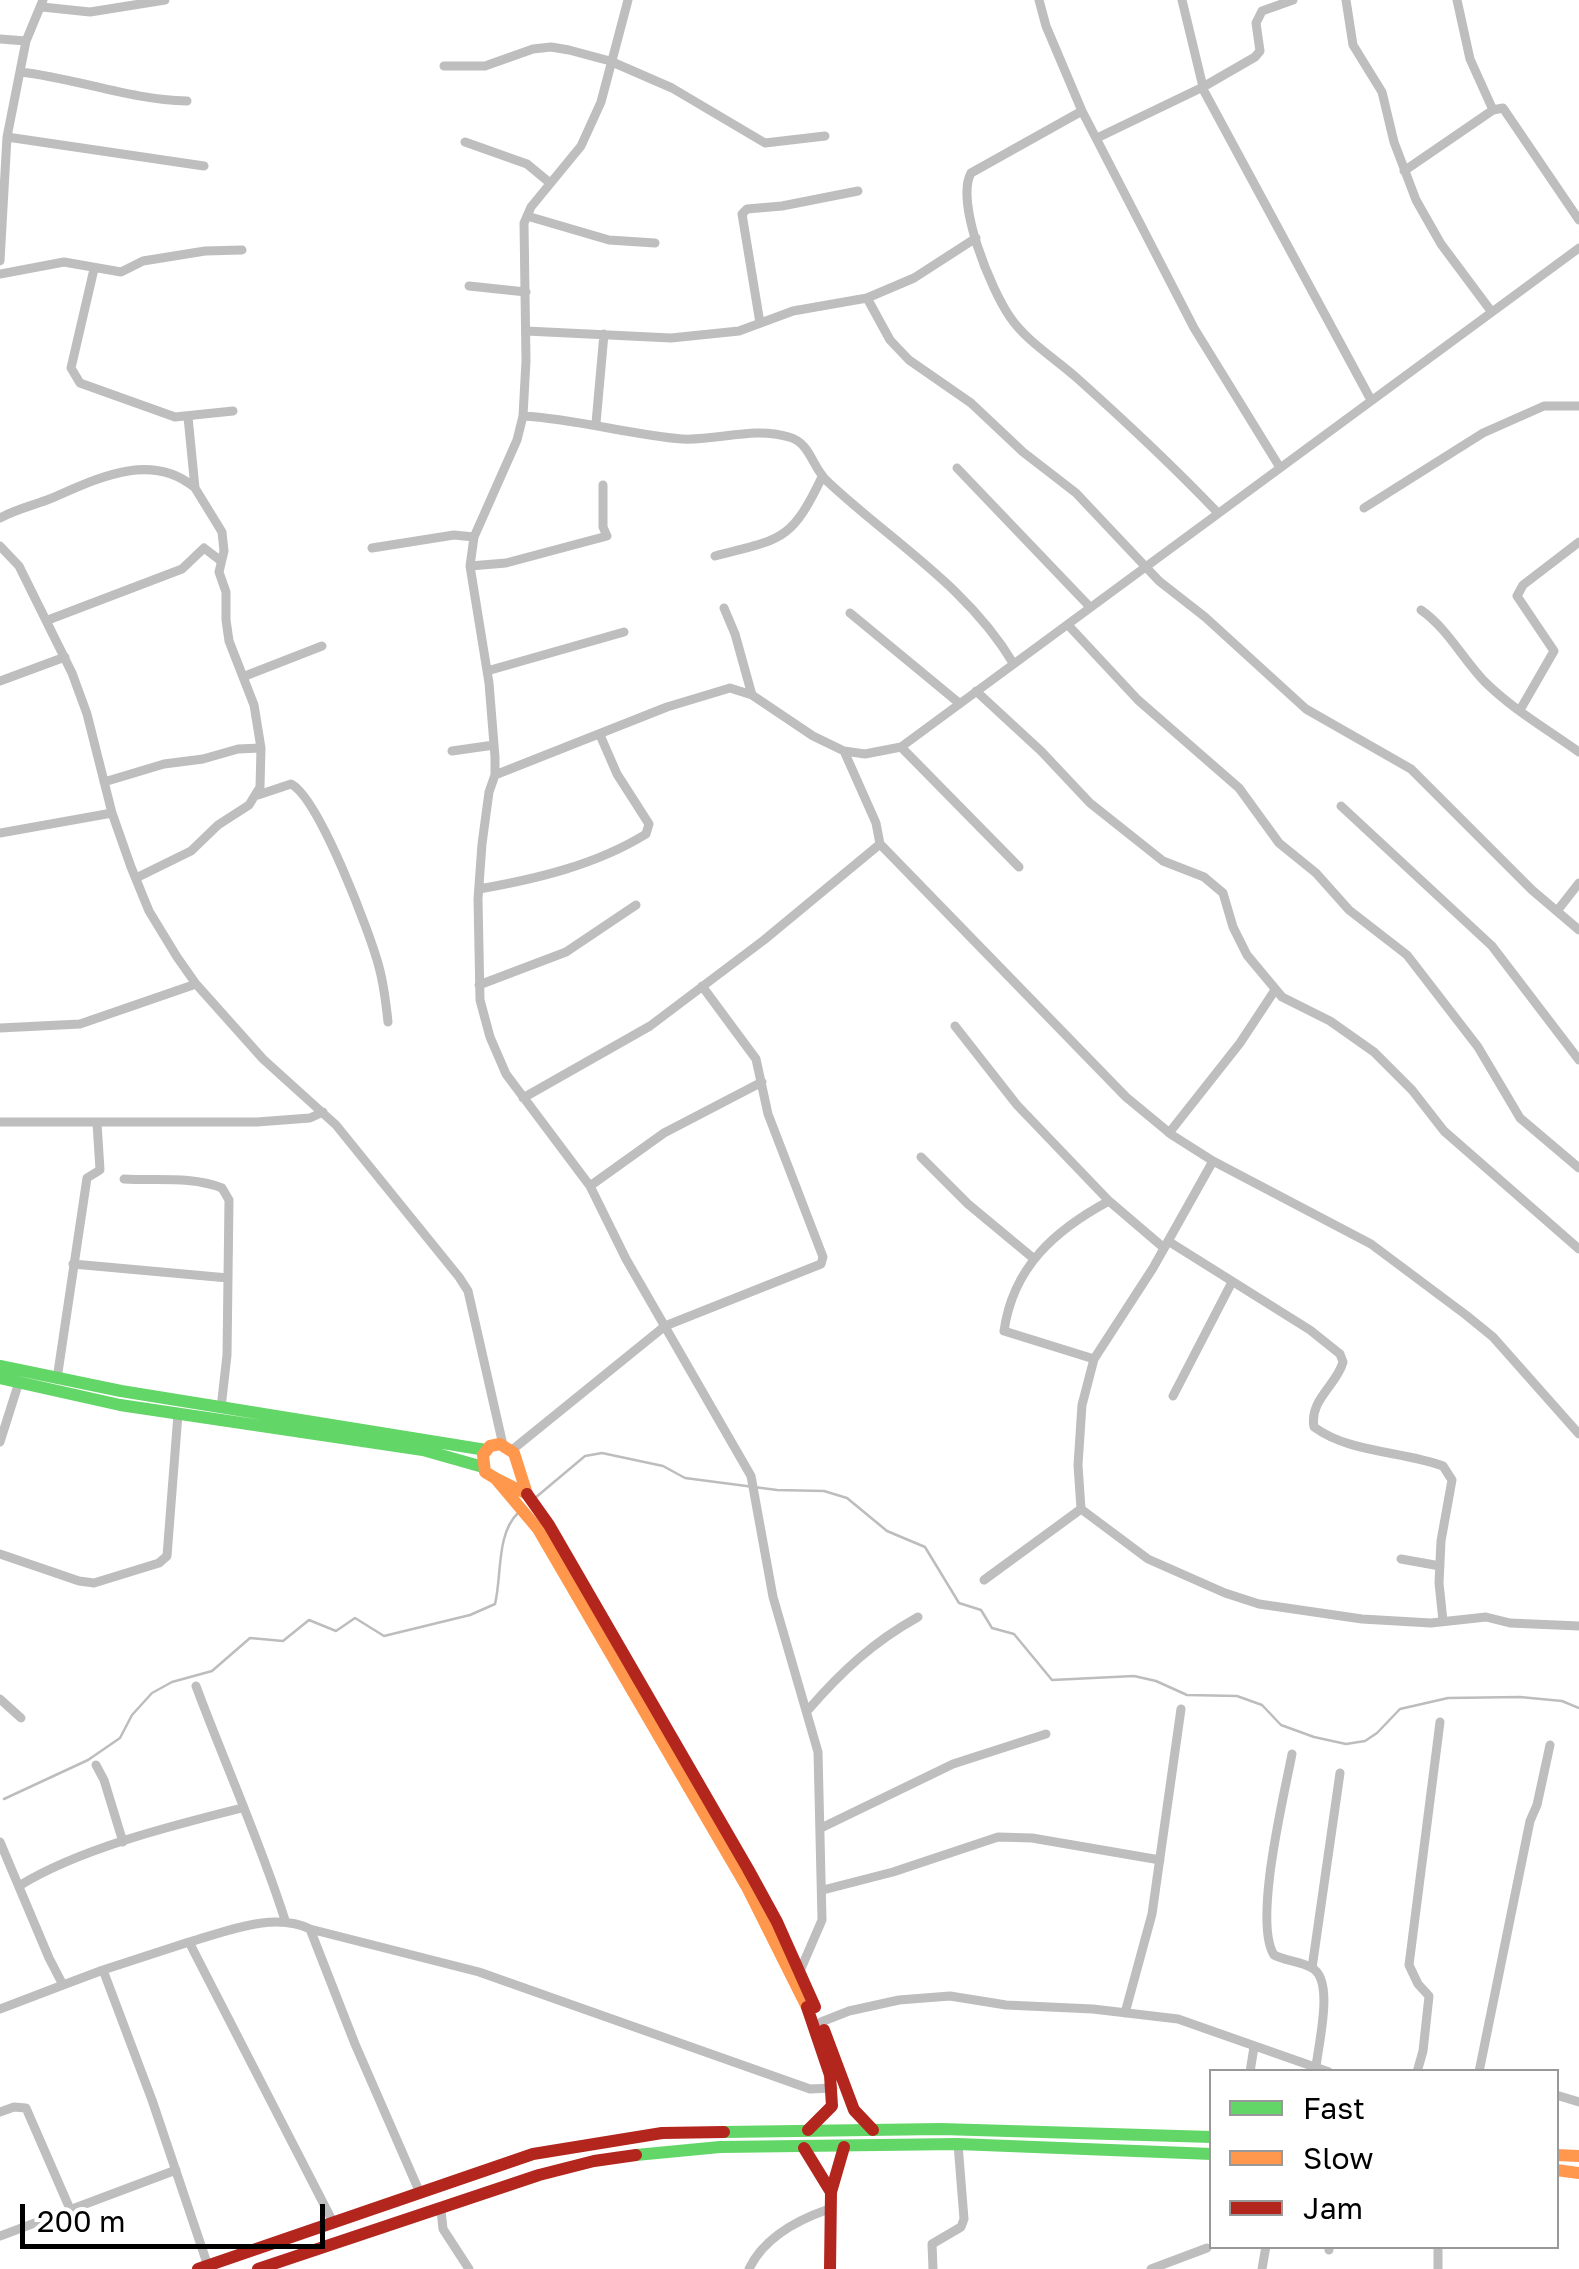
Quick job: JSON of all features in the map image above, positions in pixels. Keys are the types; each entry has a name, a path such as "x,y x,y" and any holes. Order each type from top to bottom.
{"main road":[{"path":"0,1366 57,1380 221,1408 486,1450 495,1444 508,1448 527,1502 755,1900 812,2023 833,2088 832,2106 826,2116 806,2132"},
{"path":"0,1378 178,1414 422,1450 482,1467 527,1502 748,1868 800,1971 854,2110 873,2130"},
{"path":"482,1467 486,1450"},
{"path":"203,2267 533,2154 591,2142 694,2131 1026,2130 1209,2137"},
{"path":"258,2269 442,2206 594,2161 720,2147 958,2144 1209,2154"},
{"path":"830,2269 829,2209 844,2147"},
{"path":"804,2148 831,2192"}],"street":[{"path":"0,262 8,136 26,41 42,4 90,12 164,0"},
{"path":"628,0 602,102 581,146 527,216 523,416 517,440 474,537 470,566 487,672 495,775 488,792 479,889 479,985 490,1037 506,1074 590,1186 751,1476 774,1597 818,1752 822,1920 800,1971"},
{"path":"1039,0 1082,111 1194,328 1279,466"},
{"path":"1182,0 1203,87 1371,400"},
{"path":"1098,138 1255,57 1260,51 1256,23 1262,11 1293,0"},
{"path":"1346,0 1353,45 1382,92 1404,172 1441,244 1491,311"},
{"path":"1458,0 1470,59 1493,110"},
{"path":"0,39 26,41"},
{"path":"444,66 485,66 551,47 610,61 672,88 765,143 824,136"},
{"path":"20,72 61,76 158,100 186,101"},
{"path":"1404,172 1493,110 1502,108 1508,111 1579,220"},
{"path":"1082,111 971,173 965,192 976,238 994,290 1012,320 1156,449 1217,512"},
{"path":"8,136 204,166"},
{"path":"465,142 527,164 550,183"},
{"path":"760,323 742,214 747,209 858,191"},
{"path":"527,216 609,240 655,243"},
{"path":"526,331 671,338 738,331 793,311 866,298 914,278 976,238"},
{"path":"495,775 667,707 730,688 752,695 813,736 844,751 865,754 901,747 1579,248"},
{"path":"0,274 64,262 122,272 142,261 205,251 242,250"},
{"path":"94,269 72,368 74,377 80,383 175,416 233,411"},
{"path":"469,286 526,292"},
{"path":"866,298 890,340 909,360 972,404 1023,452 1076,493 1146,567 1306,708 1411,769 1579,930"},
{"path":"596,423 604,334"},
{"path":"1364,508 1483,432 1544,406 1578,408"},
{"path":"523,416 596,423 683,439 753,432 793,438 804,445 822,477 927,568 949,582 997,635 1013,662"},
{"path":"188,417 195,488"},
{"path":"957,468 1089,606"},
{"path":"0,518 110,474 150,469 170,472 195,488 222,532 224,551 219,572 226,592 229,641 245,676 261,748 258,795"},
{"path":"715,556 782,538 806,511 822,477"},
{"path":"470,566 506,562 608,536 603,526 603,484"},
{"path":"372,548 454,536 474,537"},
{"path":"1520,710 1554,651 1516,596 1523,585 1579,542"},
{"path":"0,546 18,566 64,656 87,714 112,812 149,911 196,984 263,1059 322,1112 468,1291 508,1448 665,1326 821,1264 823,1257 776,1139 756,1060 702,986"},
{"path":"48,620 182,570 204,548 220,561"},
{"path":"724,608 736,634 752,695"},
{"path":"1421,610 1436,620 1484,680 1579,751"},
{"path":"850,613 959,703"},
{"path":"1068,625 1138,700 1239,788 1279,844 1316,872 1350,910 1407,956 1478,1048 1520,1118 1579,1168"},
{"path":"487,672 624,632"},
{"path":"245,676 322,646"},
{"path":"0,680 64,656"},
{"path":"976,691 1090,803 1163,861 1204,877 1223,893 1247,955 1275,990 1330,1020 1374,1052 1412,1090 1444,1131 1579,1249"},
{"path":"479,889 566,868 646,834 649,824 617,774 600,735"},
{"path":"452,751 494,745"},
{"path":"901,747 1019,867"},
{"path":"104,782 164,764 261,748"},
{"path":"844,751 876,823 880,844 1126,1098 1213,1162 1371,1244 1492,1337 1579,1434"},
{"path":"136,878 192,851 218,825 258,795 291,784 303,792 342,863 378,963 388,1022"},
{"path":"1341,806 1492,946 1579,1060"},
{"path":"0,833 112,812"},
{"path":"524,1098 650,1026 880,844"},
{"path":"1557,911 1579,883"},
{"path":"479,985 566,952 636,905"},
{"path":"0,1028 80,1024 196,984"},
{"path":"1169,1133 1240,1043 1275,990"},
{"path":"955,1026 1017,1105 1109,1201 1166,1244 1310,1330 1340,1354 1340,1372 1322,1395 1312,1418 1314,1427 1350,1443 1443,1466 1452,1480 1440,1566 1442,1621"},
{"path":"590,1186 664,1132 762,1082"},
{"path":"0,1122 257,1122 310,1118 322,1112"},
{"path":"57,1380 87,1178 100,1170 97,1122"},
{"path":"921,1158 968,1204 1033,1258"},
{"path":"1213,1162 1094,1360 1082,1404 1078,1465 1081,1509 1148,1559 1225,1594 1259,1604 1327,1616 1442,1621 1486,1616 1510,1623 1579,1626"},
{"path":"124,1180 177,1179 222,1188 230,1208 227,1356 221,1408"},
{"path":"1094,1360 1004,1331 1014,1296 1033,1258 1072,1221 1109,1201"},
{"path":"73,1264 228,1278"},
{"path":"1174,1396 1232,1282"},
{"path":"0,1442 19,1382"},
{"path":"0,1554 94,1583 159,1563 167,1556 170,1538 178,1414"},
{"path":"984,1580 1081,1509"},
{"path":"1400,1559 1440,1566"},
{"path":"808,1710 851,1662 888,1634 918,1618"},
{"path":"196,1686 267,1862 286,1920"},
{"path":"0,1699 21,1718"},
{"path":"1125,2013 1152,1914 1182,1709"},
{"path":"1418,2069 1430,2009 1429,1996 1418,1984 1410,1965 1440,1722"},
{"path":"821,1828 954,1764 1046,1734"},
{"path":"1479,2069 1530,1821 1538,1804 1550,1745"},
{"path":"1292,1754 1270,1873 1266,1932 1274,1955 1312,1968 1326,1991 1316,2068"},
{"path":"96,1765 110,1795 123,1842"},
{"path":"1312,1968 1340,1773"},
{"path":"19,1886 174,1824 242,1808"},
{"path":"823,1890 998,1838 1032,1838 1160,1860"},
{"path":"0,1842 63,1985"},
{"path":"0,2009 189,1942 286,1920 479,1972 810,2089 833,2088"},
{"path":"310,1929 420,2192"},
{"path":"189,1942 333,2222"},
{"path":"103,1970 176,2170 203,2267"},
{"path":"820,2022 899,2000 950,1996 1006,2005 1178,2019 1319,2069"},
{"path":"1250,2069 1254,2047"},
{"path":"0,2112 26,2108 70,2209"},
{"path":"933,2269 932,2244 961,2227 964,2219 958,2144"},
{"path":"0,2236 176,2170"},
{"path":"442,2206 443,2229 469,2269"},
{"path":"749,2269 764,2245 794,2224 829,2209"},
{"path":"1151,2269 1207,2248"}],"waterway":[{"path":"535,1498 585,1456 602,1453 663,1466 685,1478 777,1490 824,1491 847,1498 887,1531 925,1547 959,1603 981,1610 992,1628 1014,1634 1052,1680 1134,1676 1187,1695 1237,1696 1262,1705 1281,1725 1346,1744 1365,1741 1400,1709 1448,1698 1520,1697 1562,1701 1579,1708"},
{"path":"4,1799 88,1760 120,1738 132,1715 152,1693 172,1682 212,1671 250,1638 283,1641 309,1620 336,1631 355,1618 384,1636 470,1615 495,1604 506,1532 518,1513"}],"traffic: fast":[{"path":"0,1366 121,1391 486,1450"},
{"path":"0,1378 120,1405 423,1450 483,1467"},
{"path":"724,2132 941,2129 1209,2137"},
{"path":"636,2155 720,2147 958,2144 1209,2154"}],"traffic: slow":[{"path":"495,1478 527,1494 514,1453 500,1444 490,1446 483,1455 485,1472 495,1478 538,1529 748,1889 807,2007"},
{"path":"1559,2155 1579,2156"},
{"path":"1559,2170 1579,2173"}],"traffic: jam":[{"path":"527,1494 549,1525 748,1869 815,2007"},
{"path":"807,2007 830,2075 832,2106 808,2130"},
{"path":"824,2030 854,2110 873,2130"},
{"path":"198,2269 533,2154 662,2133 724,2132"},
{"path":"830,2269 831,2192 844,2147"},
{"path":"804,2148 831,2192"},
{"path":"258,2269 539,2175 636,2155"}]}
